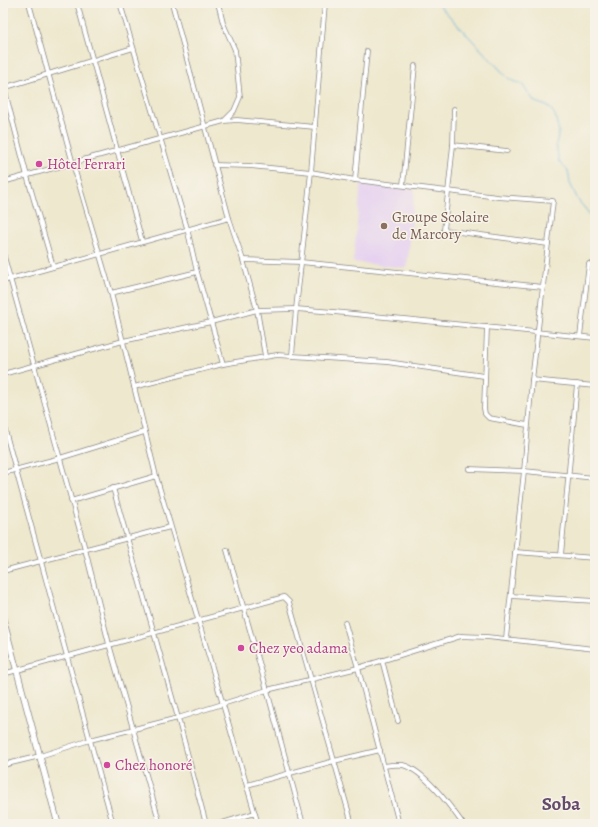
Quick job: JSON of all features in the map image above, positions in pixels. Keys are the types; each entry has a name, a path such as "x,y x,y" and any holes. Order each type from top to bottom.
{"street":[{"path":"29,3 73,164 111,293 144,432 170,527 224,704 258,824"},
{"path":"77,3 142,241"},
{"path":"120,3 187,228 210,322 223,364"},
{"path":"172,3 214,164 229,218 243,260 256,310 265,356"},
{"path":"218,3 223,23 235,50 240,97 234,111 224,121"},
{"path":"292,355 312,172 325,3"},
{"path":"53,266 3,86 94,61 133,48"},
{"path":"355,180 367,51"},
{"path":"403,185 415,66"},
{"path":"454,109 453,145 447,190 444,230 548,244"},
{"path":"3,182 73,164 224,121 237,120 315,127"},
{"path":"453,145 507,151"},
{"path":"214,164 312,172 355,180 498,197 553,201 537,331 506,638"},
{"path":"3,281 187,228 229,218"},
{"path":"3,252 85,548 109,644 160,824"},
{"path":"243,260 301,262 543,287"},
{"path":"580,336 589,264"},
{"path":"111,293 198,272"},
{"path":"3,374 123,341 210,322 256,310 296,309 537,331 595,338"},
{"path":"486,327 484,376 485,414 490,418 527,425"},
{"path":"134,387 223,364 265,356 292,355 387,362 484,376"},
{"path":"532,380 595,386"},
{"path":"561,555 577,384"},
{"path":"3,424 113,824"},
{"path":"3,474 144,432"},
{"path":"469,469 524,471 595,478"},
{"path":"71,501 156,476"},
{"path":"113,488 178,718 206,824"},
{"path":"3,571 85,548 170,527"},
{"path":"227,550 303,824"},
{"path":"515,552 595,558"},
{"path":"511,596 595,601"},
{"path":"3,674 284,597 289,602 352,824"},
{"path":"3,619 58,824"},
{"path":"345,623 399,824"},
{"path":"3,765 40,756 90,740 178,718 267,690 358,668 461,636 506,638 595,649"},
{"path":"382,660 398,721"},
{"path":"247,785 380,750"},
{"path":"384,766 396,764 404,766 418,774 443,797 463,824"},
{"path":"219,824 255,813"}],"shaded area":[{"name":"Groupe Scolaire de Marcory","path":"361,184 415,190 407,268 353,262"}],"waterway":[{"path":"437,3 509,79 521,83 535,102 551,109 555,115 559,132 556,144 559,162 568,171 570,183 578,200 595,221"}],"place":[{"name":"Hôtel Ferrari","path":"39,164"},
{"name":"Groupe Scolaire de Marcory","path":"384,226"},
{"name":"Chez yeo adama","path":"241,648"},
{"name":"Chez honoré","path":"107,765"}],"district":[{"name":"Soba","path":"561,803"}]}
